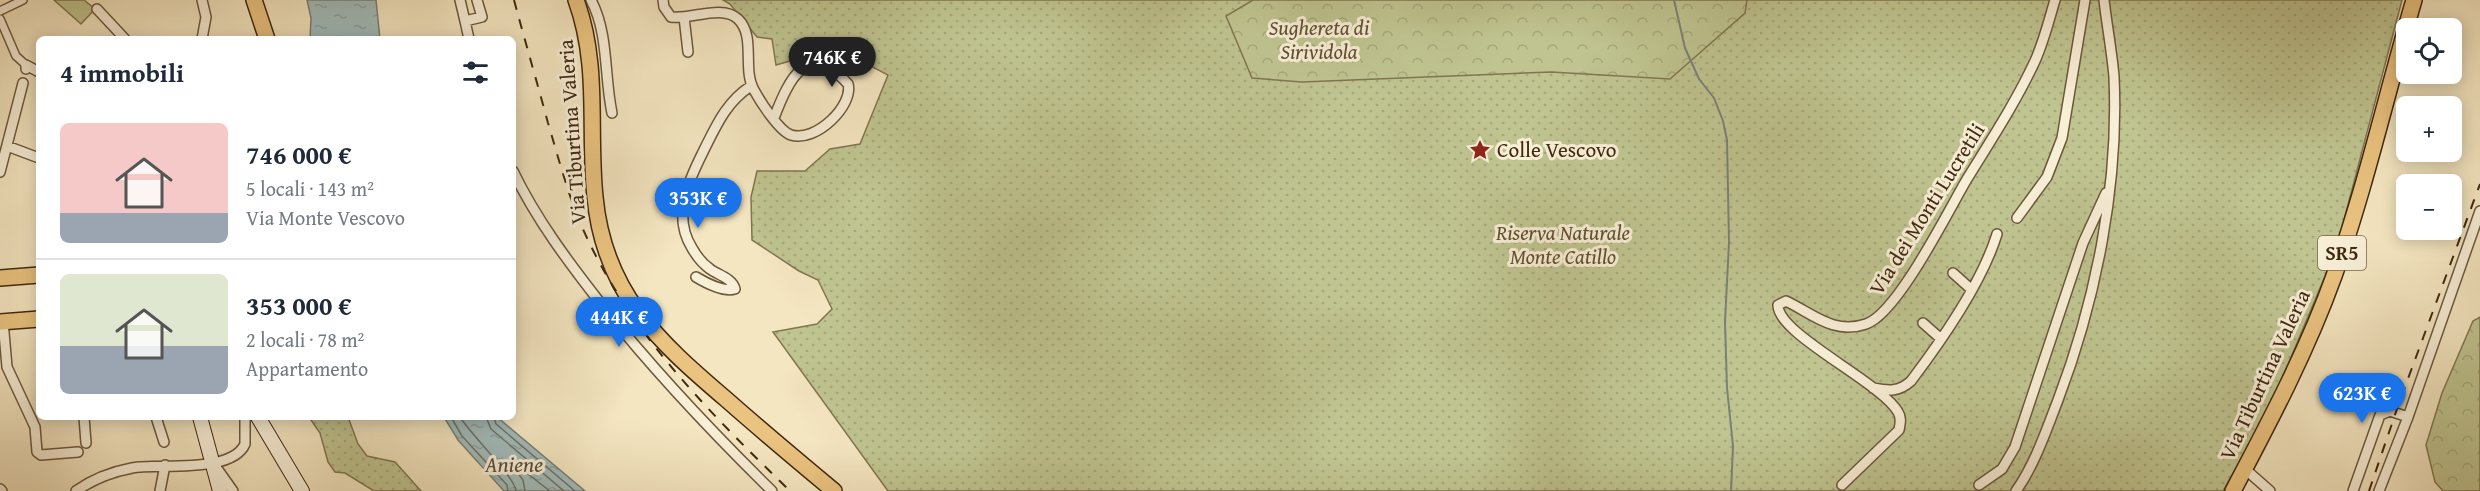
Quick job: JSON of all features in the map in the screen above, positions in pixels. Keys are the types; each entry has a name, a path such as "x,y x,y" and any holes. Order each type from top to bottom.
{"main road":[{"path":"254,0 266,36"},
{"name":"Via Tiburtina Valeria","path":"576,0 587,35 591,59 592,158 597,214 604,248 618,280 648,326 669,349 834,491"},
{"name":"Via Tiburtina Valeria","path":"2233,491 2292,379 2333,278 2366,173 2414,0"},
{"path":"0,278 36,275"},
{"path":"2,322 36,319"},
{"path":"201,420 220,491"},
{"path":"260,420 303,491"}],"street":[{"path":"0,11 23,0"},
{"path":"202,0 206,17 203,36"},
{"path":"460,0 468,36"},
{"path":"465,21 482,17 477,0"},
{"path":"591,0 602,29 606,82 612,113"},
{"path":"663,0 664,8 671,17 723,14 739,21 744,30 751,86 774,118 784,131 791,135 814,134 825,127 845,102 849,92 848,84 823,65 814,63 806,65 787,89 774,118"},
{"name":"Via dei Monti Lucretili","path":"1871,387 1798,333 1780,315 1778,305 1786,302 1820,321 1842,327 1871,322 1884,310 1913,272 2010,108 2040,48 2055,0"},
{"path":"2018,218 2047,177 2062,138 2085,0"},
{"path":"2016,491 2040,444 2079,344 2093,285 2110,186 2114,77 2104,0"},
{"path":"98,9 122,36"},
{"path":"684,17 688,52"},
{"path":"0,18 16,56 26,67 36,71"},
{"path":"0,40 8,36"},
{"path":"0,172 23,83"},
{"path":"696,277 730,290 735,289 732,283 700,261 693,251 686,234 683,212 689,179 714,128 729,105 751,86"},
{"path":"7,146 36,157"},
{"path":"516,176 535,211 574,270 632,343 669,385 772,491"},
{"path":"1978,485 2002,469 2015,447 2085,237 2110,186"},
{"path":"2379,491 2408,417 2480,211"},
{"path":"1871,387 1891,391 1903,387 1915,375 1972,290 1989,259 1997,234"},
{"path":"1953,273 1972,290"},
{"path":"2,322 7,364 14,385 35,427 37,452 41,454 78,452"},
{"path":"1923,323 1940,338"},
{"path":"1842,485 1899,430 1901,421 1898,412 1871,387"},
{"path":"2353,491 2380,415 2390,411 2408,417"},
{"path":"84,420 86,443"},
{"path":"157,420 164,442"},
{"path":"76,491 90,487 120,470 165,465 189,467 234,455 243,448 246,433 245,420"},
{"path":"213,462 233,491"},
{"path":"160,491 165,465"},
{"path":"2245,469 2271,491"}],"green space":[{"path":"54,0 84,0 95,9 81,24"},
{"name":"Riserva Naturale Monte Catillo","path":"723,0 2402,0 2336,250 2271,405 2223,491 888,491 773,332 817,324 832,309 818,280 799,271 752,240 751,197 757,171 805,171 830,149 860,144 888,75 865,63 852,44 828,45 811,55 776,65 772,39 757,37 730,4"},
{"name":"Sughereta di Sirividola","path":"1253,0 1747,0 1745,13 1670,79 1551,72 1302,82 1252,78 1226,16"},
{"path":"2480,317 2480,491 2443,491 2435,482 2426,445 2442,393 2473,321"},
{"path":"311,420 349,420 358,444 367,456 395,462 421,491 374,491 345,473 335,472 328,462 320,433"}],"water":[{"path":"307,0 376,0 380,36 310,36 311,18"},
{"name":"Aniene","path":"446,420 501,420 585,491 504,491 458,440"}],"waterway":[{"path":"1674,0 1685,48 1699,79 1714,98 1727,140 1729,242 1725,322 1727,388 1733,446 1731,491"}],"railway":[{"path":"514,0 571,197 588,240 607,276 652,343 678,374 705,405 790,491"},
{"path":"2369,491 2480,184"}],"place":[{"name":"Colle Vescovo","path":"1480,150"}]}
